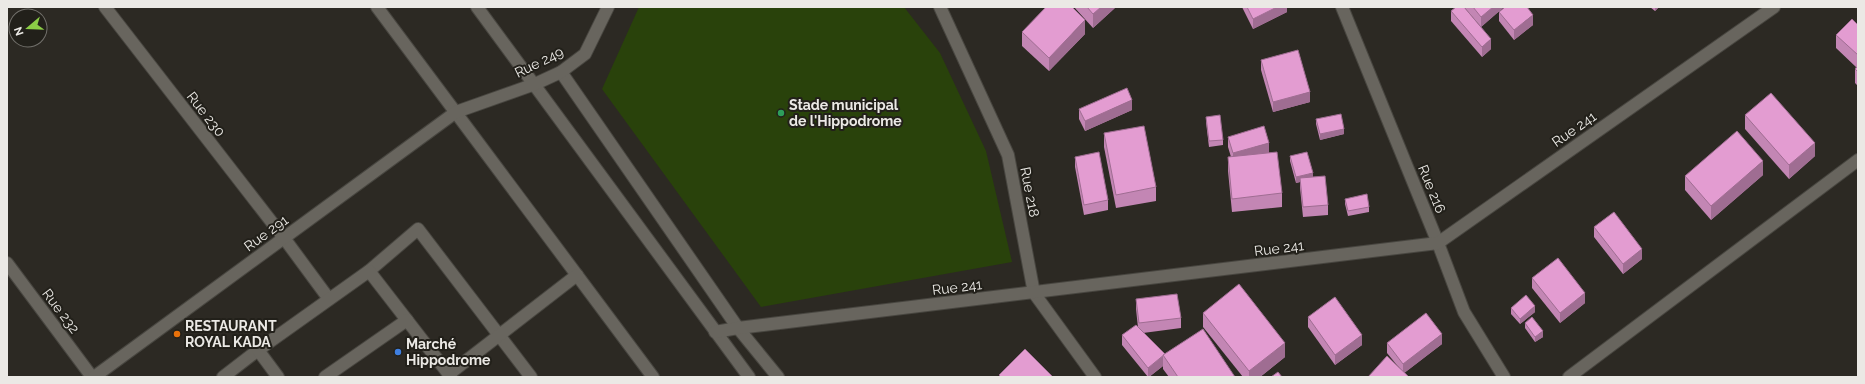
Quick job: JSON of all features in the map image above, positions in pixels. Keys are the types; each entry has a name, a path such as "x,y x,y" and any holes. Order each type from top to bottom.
{"street":[{"name":"Rue 230","path":"105,7 284,238 329,299"},
{"path":"377,7 653,377"},
{"path":"477,7 749,377"},
{"name":"Rue 249","path":"456,112 535,84 561,72 585,54 608,7"},
{"name":"Rue 218","path":"940,7 1008,155 1034,293 1095,377"},
{"name":"Rue 241","path":"716,332 738,328 1438,243 1774,7"},
{"name":"Rue 216","path":"1348,9 1464,312 1504,377"},
{"path":"561,72 738,328 778,377"},
{"name":"Rue 291","path":"93,377 456,112"},
{"path":"1569,377 1858,160"},
{"path":"223,377 258,350 369,271 418,229 531,377"},
{"name":"Rue 232","path":"7,263 93,377"},
{"path":"369,271 450,376 499,335 577,275"},
{"path":"325,377 407,320"},
{"path":"258,350 278,377"}],"green space":[{"path":"639,7 904,7 940,53 986,151 1012,262 761,307 602,89"}],"building":[{"path":"1046,7 1072,7 1085,20 1049,58 1022,32"},
{"path":"1087,7 1101,7 1093,14"},
{"path":"1247,7 1277,7 1253,19"},
{"path":"1456,7 1464,7 1491,39 1482,47 1451,11"},
{"path":"1473,7 1493,7 1481,17"},
{"path":"1505,7 1527,7 1533,15 1514,30 1499,12"},
{"path":"1852,19 1858,25 1858,55 1836,35"},
{"path":"1298,50 1310,92 1273,102 1261,60"},
{"path":"1127,88 1132,100 1085,121 1079,109"},
{"path":"1771,93 1815,143 1789,165 1745,115"},
{"path":"1341,114 1344,129 1320,134 1316,119"},
{"path":"1220,115 1223,140 1209,141 1206,117"},
{"path":"1144,126 1156,187 1116,195 1104,133"},
{"path":"1264,126 1269,143 1233,153 1228,137"},
{"path":"1737,131 1763,161 1711,206 1685,176"},
{"path":"1099,152 1108,200 1084,205 1075,157"},
{"path":"1277,152 1282,193 1232,199 1228,157"},
{"path":"1307,152 1313,173 1296,177 1290,156"},
{"path":"1325,176 1328,205 1303,207 1300,178"},
{"path":"1367,194 1369,207 1348,211 1345,199"},
{"path":"1614,212 1642,249 1623,264 1594,227"},
{"path":"1558,258 1585,293 1560,313 1532,278"},
{"path":"1239,284 1285,343 1249,371 1203,313"},
{"path":"1177,294 1181,318 1139,323 1136,299"},
{"path":"1526,295 1535,306 1520,319 1511,308"},
{"path":"1335,297 1362,335 1335,355 1308,317"},
{"path":"1426,313 1442,334 1403,364 1387,343"},
{"path":"1532,317 1543,331 1535,337 1525,323"},
{"path":"1136,325 1165,354 1148,368 1122,335"},
{"path":"1203,329 1235,377 1178,377 1163,355"},
{"path":"1025,349 1053,377 1001,377 999,375"},
{"path":"1387,356 1409,377 1368,377"},
{"path":"1278,372 1282,377 1271,377"}],"place":[{"name":"Stade municipal de l'Hippodrome","path":"781,113"},
{"name":"RESTAURANT ROYAL KADA","path":"177,334"},
{"name":"Marché Hippodrome","path":"398,352"}]}
